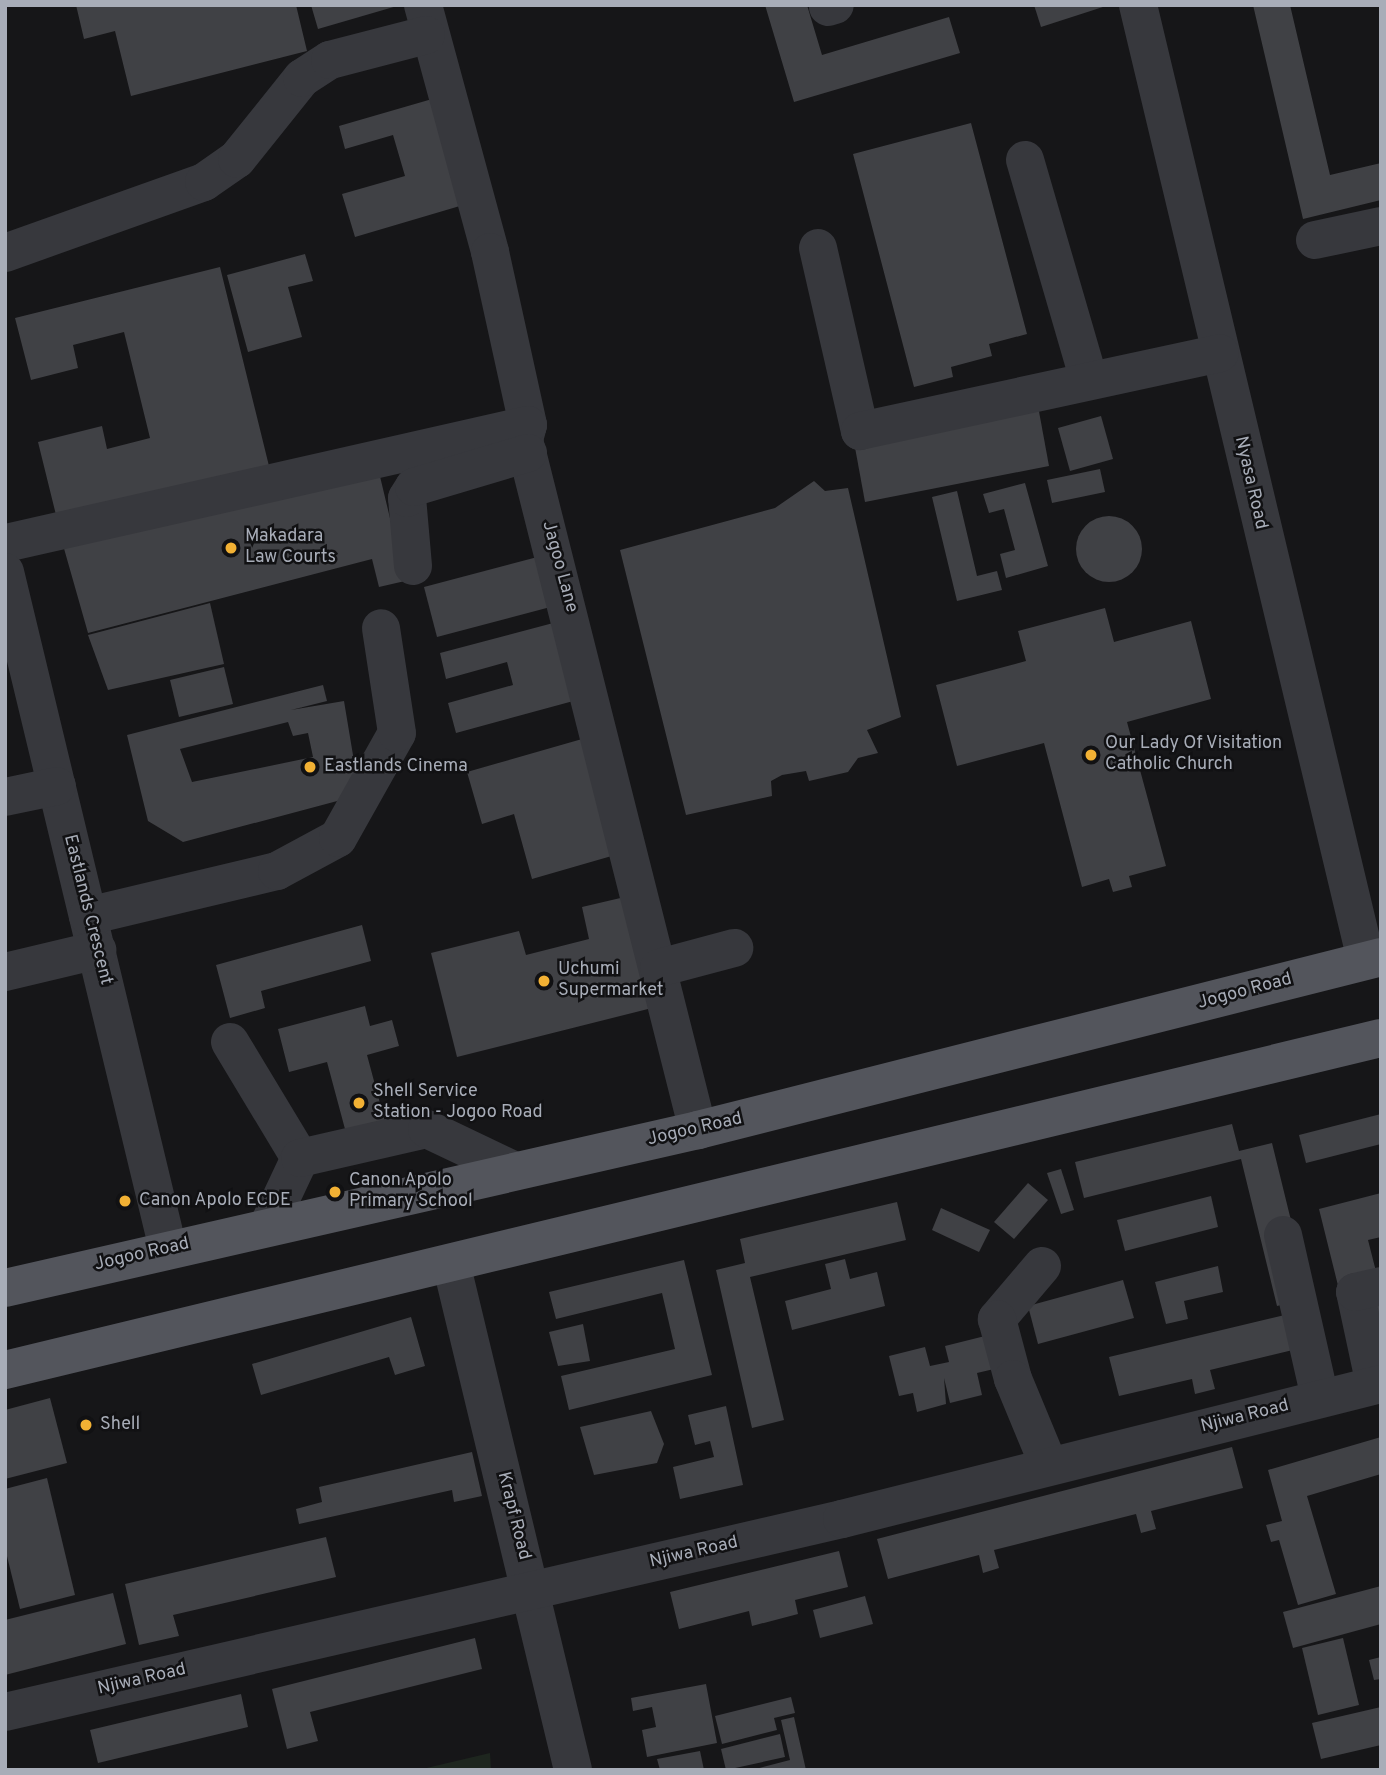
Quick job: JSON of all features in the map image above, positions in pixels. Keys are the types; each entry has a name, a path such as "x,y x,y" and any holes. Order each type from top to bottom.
{"main road":[{"name":"Jogoo Road","path":"5,1288 698,1130 1373,958"},
{"path":"5,1370 1381,1038"}],"street":[{"name":"Nyasa Road","path":"1139,5 1220,353 1373,958"},
{"path":"5,253 204,182 237,159 302,78 330,60 425,20"},
{"name":"Jagoo Lane","path":"425,20 465,150 528,439 698,1130"},
{"path":"1026,160 1090,382"},
{"path":"1315,240 1381,226"},
{"path":"818,248 860,431 1220,353"},
{"path":"5,551 6,542 528,439"},
{"path":"413,566 407,498 414,487 528,439"},
{"name":"Eastlands Crescent","path":"5,572 168,1249"},
{"path":"5,972 92,933 277,871 338,838 397,733 381,628"},
{"path":"5,797 57,786"},
{"path":"659,968 734,948"},
{"path":"230,1042 300,1158"},
{"path":"300,1158 427,1129 515,1171"},
{"path":"268,1226 300,1158"},
{"path":"1283,1235 1321,1398"},
{"name":"Krapf Road","path":"451,1264 573,1770"},
{"path":"1042,1266 997,1319 1013,1379 1049,1466"},
{"path":"1378,1384 1355,1292 1381,1286"},
{"name":"Njiwa Road","path":"5,1712 531,1590 1378,1384"}],"shaded area":[{"path":"490,1753 491,1770 418,1770"}],"building":[{"path":"76,5 296,5 307,51 131,96 115,31 84,39"},
{"path":"311,5 397,5 397,6 318,29"},
{"path":"765,5 807,5 822,55 949,17 960,53 794,102"},
{"path":"1034,5 1106,5 1106,6 1041,27"},
{"path":"1253,5 1290,5 1330,175 1381,163 1381,200 1303,219"},
{"path":"439,97 470,203 355,237 342,194 405,176 393,135 345,149 339,126"},
{"path":"971,123 1027,334 989,344 992,356 951,367 953,377 914,387 853,154"},
{"path":"305,254 313,281 288,287 302,337 248,352 227,275"},
{"path":"220,267 269,466 57,519 38,442 102,426 107,449 150,438 124,332 73,345 78,368 31,380 15,318"},
{"path":"1038,406 1049,466 865,502 854,442"},
{"path":"1101,416 1113,459 1070,471 1058,428"},
{"name":"Makadara Law Courts","path":"378,468 405,581 379,587 372,559 88,633 63,545"},
{"path":"1100,469 1105,492 1052,503 1047,480"},
{"path":"814,481 825,491 848,488 901,717 867,730 878,753 858,758 848,772 809,781 806,771 782,775 771,781 772,796 686,815 620,550 775,508"},
{"path":"1025,483 1048,566 1006,578 1000,554 1015,550 1004,509 989,513 983,494"},
{"path":"957,491 977,576 997,571 1002,590 957,601 932,497"},
{"path":"1109,516 1132,526 1142,549 1132,572 1109,582 1086,572 1076,549 1086,526"},
{"path":"545,555 558,605 437,637 424,587"},
{"path":"210,603 224,664 108,690 88,635"},
{"name":"Our Lady Of Visitation Catholic Church","path":"1105,608 1114,642 1191,621 1211,699 1127,722 1166,866 1129,876 1132,887 1113,892 1109,879 1082,887 1044,743 957,766 936,685 1026,661 1018,631"},
{"path":"557,622 577,700 456,733 448,703 513,685 507,662 446,679 440,653"},
{"path":"224,667 233,704 179,717 170,680"},
{"name":"Eastlands Cinema","path":"323,685 327,701 291,710 344,701 356,773 341,800 183,842 148,821 127,735","holes":["288,722 293,736 308,733 313,757 192,782 180,749"]},
{"path":"589,737 622,853 532,879 514,814 482,824 467,772"},
{"name":"Uchumi Supermarket","path":"629,896 656,1007 457,1057 431,953 519,931 526,955 589,939 582,907"},
{"path":"362,925 371,961 261,991 265,1008 230,1018 216,965"},
{"name":"Shell Service Station - Jogoo Road","path":"365,1006 370,1026 392,1020 399,1046 367,1055 388,1133 349,1144 327,1062 289,1072 278,1029"},
{"path":"1381,1114 1381,1144 1306,1163 1299,1135"},
{"path":"1232,1124 1239,1151 1272,1143 1310,1298 1277,1306 1241,1159 1084,1198 1075,1162"},
{"path":"1061,1169 1074,1210 1061,1214 1047,1173"},
{"path":"1028,1183 1048,1200 1014,1239 994,1222"},
{"path":"1381,1193 1381,1237 1368,1240 1381,1291 1381,1338 1353,1346 1319,1209"},
{"path":"1211,1196 1218,1227 1125,1251 1117,1220"},
{"path":"897,1202 906,1240 750,1277 784,1420 752,1428 716,1270 745,1263 740,1239"},
{"path":"941,1208 990,1230 979,1252 932,1230"},
{"path":"845,1259 850,1279 877,1272 885,1306 792,1330 785,1301 831,1289 825,1264"},
{"path":"684,1260 712,1375 569,1410 561,1376 675,1349 662,1293 556,1319 549,1292"},
{"path":"1218,1266 1223,1292 1184,1301 1188,1319 1166,1324 1155,1282"},
{"path":"1123,1280 1134,1318 1038,1344 1028,1306"},
{"path":"1289,1314 1297,1349 1210,1370 1215,1389 1195,1394 1192,1379 1119,1396 1109,1357"},
{"path":"411,1317 425,1366 395,1375 389,1357 261,1395 252,1364"},
{"path":"583,1324 590,1361 558,1366 549,1332"},
{"path":"985,1336 994,1369 977,1373 982,1395 950,1403 944,1378 946,1404 917,1412 913,1393 899,1396 889,1356 925,1347 930,1366 949,1362 945,1346"},
{"path":"50,1398 67,1463 5,1479 5,1410"},
{"path":"726,1406 743,1485 680,1499 673,1467 714,1457 710,1441 695,1445 688,1415"},
{"path":"651,1411 664,1444 657,1463 594,1475 580,1427"},
{"path":"1381,1437 1381,1474 1307,1496 1336,1594 1298,1605 1279,1540 1271,1542 1266,1525 1282,1521 1268,1470"},
{"path":"1232,1447 1243,1488 1151,1511 1156,1529 1141,1533 1136,1514 994,1550 999,1568 983,1573 979,1555 888,1579 877,1539"},
{"path":"472,1452 482,1496 454,1502 452,1490 299,1524 296,1509 322,1502 319,1487"},
{"path":"47,1478 75,1595 20,1609 5,1548 5,1489"},
{"path":"326,1537 336,1577 173,1615 179,1636 139,1645 125,1584"},
{"path":"839,1551 848,1587 795,1600 798,1614 752,1626 749,1611 679,1629 670,1592"},
{"path":"1381,1586 1381,1624 1293,1648 1283,1612"},
{"path":"113,1593 126,1644 5,1675 5,1620"},
{"path":"865,1596 873,1624 820,1638 813,1610"},
{"path":"475,1638 482,1669 310,1712 318,1741 287,1749 272,1689"},
{"path":"1343,1638 1359,1705 1318,1715 1302,1648"},
{"path":"1381,1657 1381,1679 1374,1680 1369,1660"},
{"path":"706,1684 717,1743 647,1757 642,1730 656,1727 652,1707 633,1711 631,1698"},
{"path":"241,1694 248,1727 98,1763 90,1730"},
{"path":"791,1697 795,1713 774,1718 777,1730 722,1744 715,1716"},
{"path":"1381,1707 1381,1745 1321,1759 1312,1723"},
{"path":"794,1717 806,1770 752,1770 790,1760 781,1720"},
{"path":"780,1734 785,1757 726,1770 721,1749"},
{"path":"700,1751 704,1770 660,1770 657,1759"}],"place":[{"name":"Makadara Law Courts","path":"231,548"},
{"name":"Our Lady Of Visitation Catholic Church","path":"1091,755"},
{"name":"Eastlands Cinema","path":"310,767"},
{"name":"Uchumi Supermarket","path":"544,981"},
{"name":"Shell Service Station - Jogoo Road","path":"359,1103"},
{"name":"Canon Apolo Primary School","path":"335,1192"},
{"name":"Canon Apolo ECDE","path":"125,1201"},
{"name":"Shell","path":"86,1425"}]}
